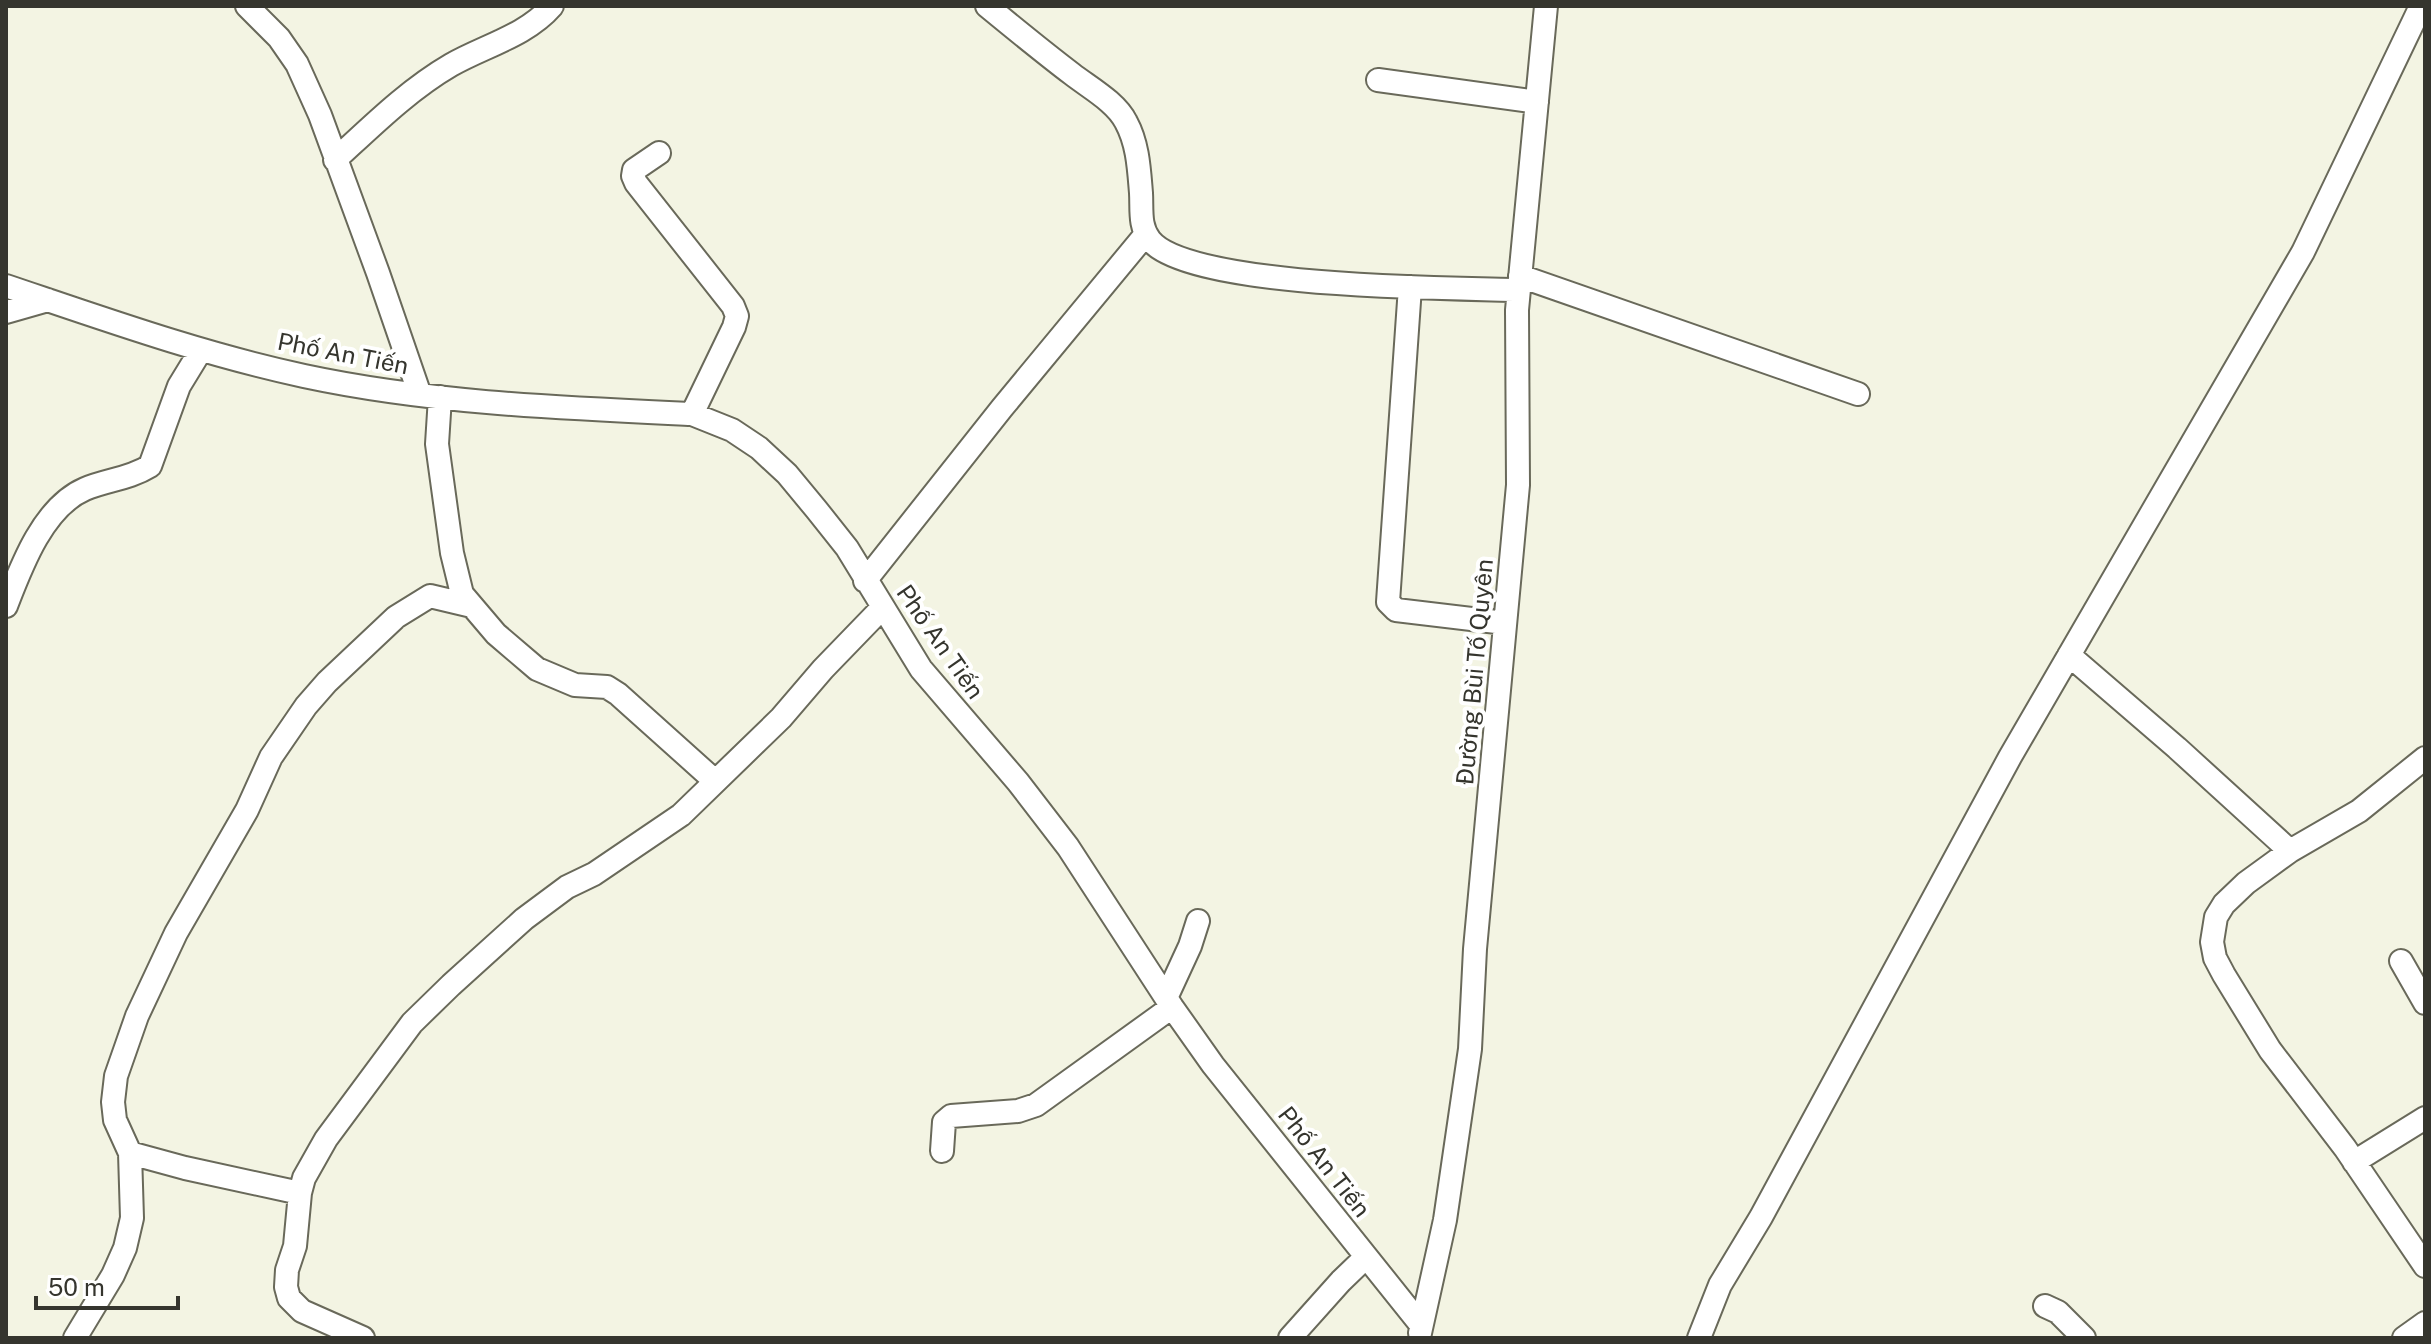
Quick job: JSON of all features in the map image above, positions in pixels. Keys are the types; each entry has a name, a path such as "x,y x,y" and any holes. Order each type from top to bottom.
{"street":[{"path":"247,6 279,38 297,64 320,115 378,273 430,396 452,553 462,594 496,634 537,669 575,685 607,687 715,781"},
{"path":"335,160 423,84 450,65 531,25 552,6"},
{"path":"987,6 1107,101 1126,121 1137,154 1142,227 1151,242 1169,253 1206,266 1278,279 1410,287 1519,283 1858,394"},
{"name":"Đường Bùi Tố Quyên","path":"1420,1332 1445,1220 1470,1049 1475,949 1518,485 1517,310 1546,6"},
{"path":"1699,1338 1720,1285 1761,1217 2010,757 2303,252 2421,6"},
{"path":"1378,80 1537,102"},
{"path":"659,153 634,170 636,183 733,306 737,316 692,414"},
{"path":"865,581 1002,408 1146,234"},
{"name":"Phố An Tiến","path":"6,286 201,350 305,376 430,396 692,414 732,430 759,448 787,474 847,548 921,669 1018,782 1068,847 1213,1065 1366,1257 1420,1332"},
{"path":"1410,287 1388,602 1396,610 1505,623"},
{"path":"6,312 48,300"},
{"path":"6,606 26,556 69,497 88,488 129,477 150,466 179,386 201,350"},
{"path":"75,1338 113,1275 125,1248 132,1218 130,1153 115,1120 113,1102 116,1076 137,1016 176,933 247,810 271,757 327,682 396,617 430,596 472,606"},
{"path":"363,1338 302,1311 289,1298 286,1287 304,1178 326,1139 422,1014 524,919 567,887 594,874 681,815 781,718 883,607"},
{"path":"2069,655 2290,851"},
{"path":"2425,758 2359,811 2290,851 2246,883 2224,904 2216,917 2212,942 2215,958 2270,1050 2354,1162 2425,1266"},
{"path":"942,1151 944,1122 951,1116 1018,1111 1036,1105 1169,1002 1198,921"},
{"path":"2401,961 2425,1003"},
{"path":"2354,1162 2425,1118"},
{"path":"130,1153 300,1193"},
{"path":"1290,1338 1366,1257"},
{"path":"2045,1306 2058,1312 2084,1338"},
{"path":"2404,1338 2425,1323"}]}
